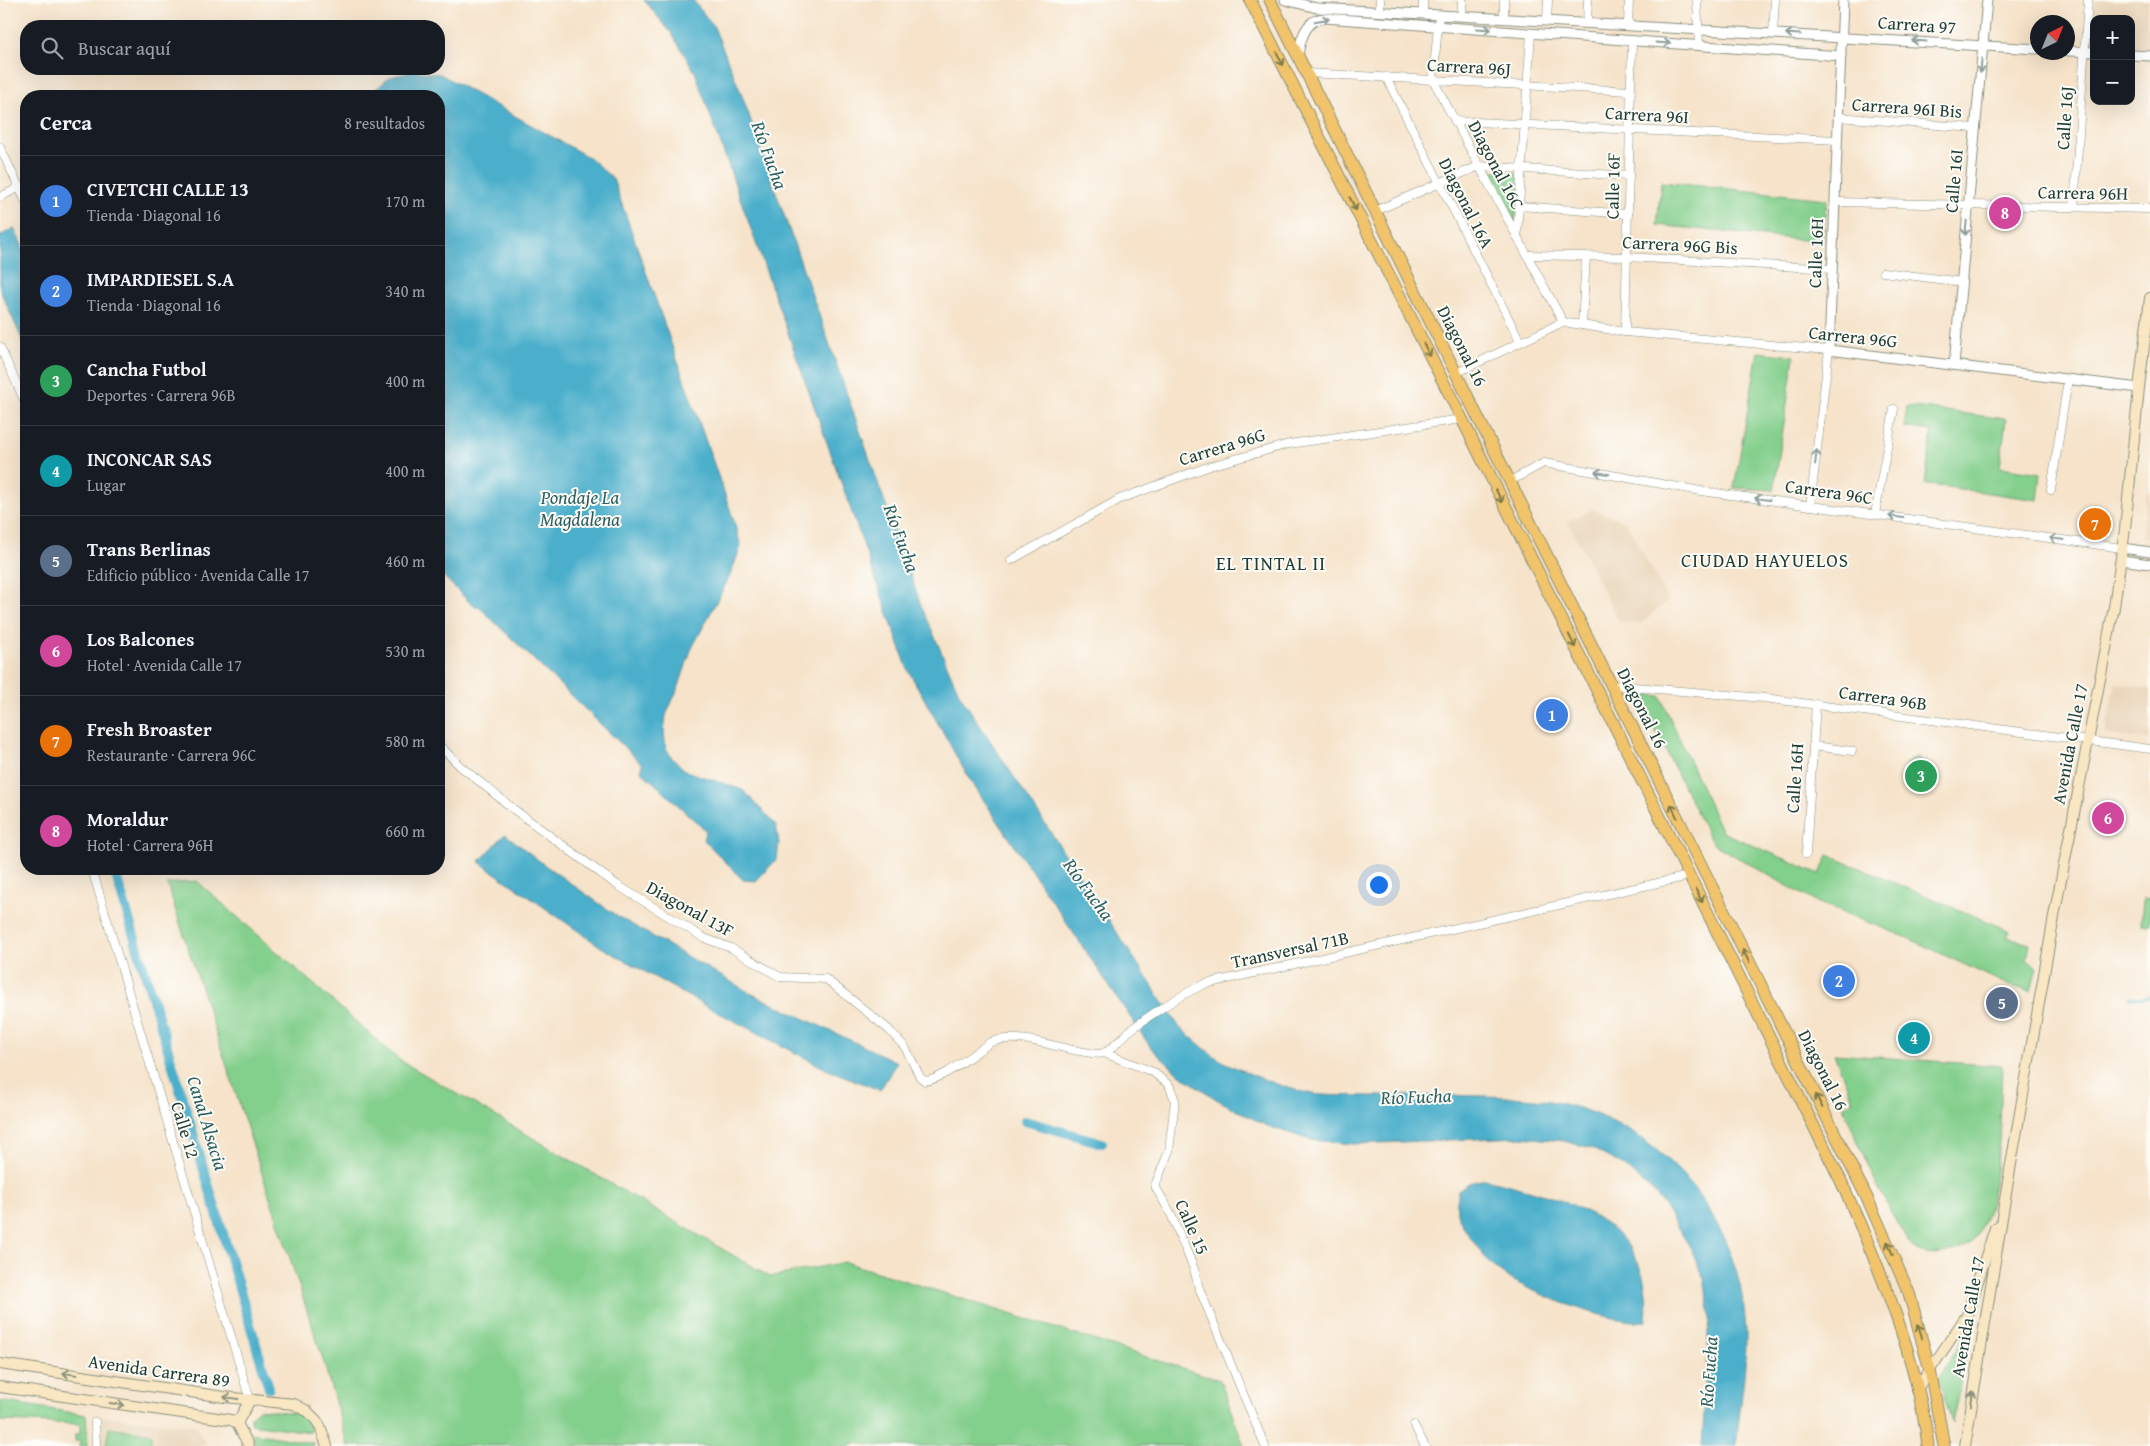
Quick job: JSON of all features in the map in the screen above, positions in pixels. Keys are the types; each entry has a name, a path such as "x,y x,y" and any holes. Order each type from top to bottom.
{"main road":[{"name":"Diagonal 16","path":"1250,0 1462,419 1826,1149 1875,1259 1898,1323 1917,1389"},
{"name":"Diagonal 16","path":"1270,0 1868,1200 1909,1293 1930,1370 1944,1446"},
{"name":"Avenida Calle 17","path":"1966,1446 2006,1193 2121,560 2138,388 2146,361 2150,298"},
{"name":"Avenida Calle 17","path":"1917,1389 1959,1330 1972,1303 2006,1193"},
{"name":"Avenida Carrera 89","path":"0,1364 250,1400 294,1404 311,1414 320,1426 327,1446"},
{"path":"0,1387 231,1420 237,1423 249,1446"},
{"path":"1917,1389 1928,1446"},
{"path":"237,1423 250,1400"}],"street":[{"name":"Carrera 97","path":"1285,0 1317,8 1841,36 2030,48"},
{"path":"1380,0 1380,11"},
{"path":"1423,0 1423,14"},
{"path":"1462,0 1462,16"},
{"path":"1504,0 1504,18"},
{"path":"1547,20 1548,0"},
{"path":"1587,22 1588,0"},
{"path":"1628,25 1629,0"},
{"path":"1697,0 1699,45"},
{"path":"1773,33 1775,0"},
{"name":"Calle 16H","path":"1810,506 1829,350 1843,0"},
{"name":"Calle 16I","path":"1954,365 1987,0"},
{"name":"Calle 16J","path":"2074,207 2089,52 2088,0"},
{"path":"1433,80 1439,14"},
{"path":"1298,56 1305,30 1320,18 1840,56"},
{"path":"1516,235 1531,33"},
{"name":"Calle 16F","path":"1625,332 1632,40"},
{"path":"2075,51 2089,52"},
{"path":"2135,55 2150,56"},
{"name":"Carrera 96J","path":"1306,73 1630,91"},
{"name":"Diagonal 16A","path":"1386,77 1520,341"},
{"name":"Diagonal 16C","path":"1433,80 1564,322"},
{"name":"Carrera 96I Bis","path":"1838,117 1974,128"},
{"name":"Carrera 96I","path":"1455,121 1837,140"},
{"path":"0,147 20,192"},
{"path":"1375,211 1479,166 1629,176"},
{"path":"0,197 18,188"},
{"name":"Carrera 96H","path":"1835,202 2150,209"},
{"path":"1519,206 1628,214"},
{"name":"Carrera 96G Bis","path":"1527,255 1627,257 1832,269"},
{"path":"1582,325 1586,256"},
{"path":"1883,272 1962,282"},
{"name":"Carrera 96G","path":"1564,322 1625,332 1829,350 2138,388"},
{"path":"1456,373 1520,341 1564,322"},
{"path":"0,347 20,391"},
{"path":"2051,490 2068,379"},
{"path":"1875,514 1894,410"},
{"name":"Carrera 96G","path":"1011,560 1120,498 1210,466 1289,444 1462,419"},
{"name":"Carrera 96C","path":"1510,482 1544,463 1701,491 2150,552"},
{"path":"2121,560 2150,564"},
{"name":"Carrera 96B","path":"1611,685 1816,704 2150,749"},
{"name":"Calle 16H","path":"1806,854 1816,704"},
{"path":"1813,746 1852,751"},
{"name":"Diagonal 13F","path":"445,751 460,766 524,817 617,885 688,928 716,944 730,948 780,977 826,979 888,1029 905,1047 920,1077 925,1081 931,1081 940,1076 991,1042 999,1039 1034,1040 1063,1049 1104,1053"},
{"name":"Calle 12","path":"94,875 250,1400"},
{"name":"Transversal 71B","path":"1104,1053 1132,1029 1183,994 1206,984 1689,876"},
{"name":"Calle 15","path":"1104,1053 1153,1072 1169,1085 1175,1100 1169,1152 1156,1183 1156,1188 1170,1212 1194,1269 1199,1288 1265,1446"},
{"path":"95,1422 96,1446"},
{"path":"1414,1425 1425,1446"}],"shaded area":[{"path":"2095,0 2148,0 2146,27 2150,27 2148,50 2135,48 2135,15 2094,15"},
{"path":"2147,492 2150,492 2150,538 2141,537"},
{"path":"1593,509 1626,522 1668,600 1641,624 1619,622 1568,521"},
{"path":"2115,683 2150,689 2150,740 2105,734"},
{"path":"100,1416 196,1426 207,1446 101,1446"}],"green space":[{"path":"1487,170 1520,174 1515,224 1511,217"},
{"path":"1661,182 1827,199 1822,242 1657,225"},
{"path":"1758,352 1794,356 1774,490 1734,488"},
{"path":"1907,406 2006,419 2000,467 2041,473 2038,500 1925,484 1932,431 1904,427"},
{"path":"1638,695 1660,696 1722,832 1820,874 1828,855 2010,931 2007,937 2030,943 2027,960 2037,967 2031,991 2010,986 1908,938 1814,901 1712,843"},
{"path":"1917,756 1937,786 1924,795 1905,765"},
{"path":"197,881 398,1059 770,1277 845,1262 1220,1380 1244,1446 878,1446 853,1443 852,1446 348,1446 321,1353 167,884"},
{"path":"2143,898 2150,899 2150,925 2141,924"},
{"path":"1834,1054 2002,1066 2000,1132 1995,1180 1983,1223 1974,1240 1969,1244 1963,1248 1932,1255 1914,1249 1910,1244 1891,1213 1876,1183 1843,1107 1853,1101"},
{"path":"1973,1321 1952,1424 1939,1378"},
{"path":"0,1401 86,1415 88,1446 79,1446 80,1441 75,1441 75,1434 80,1434 80,1424 0,1421"},
{"path":"259,1409 302,1414 308,1421 311,1432 251,1424 251,1416"},
{"path":"109,1427 152,1434 150,1446 106,1446"},
{"path":"252,1433 313,1443 313,1446 256,1446"}],"water":[{"name":"Río Fucha","path":"644,0 693,0 714,27 743,98 921,605 960,695 1180,1028 1220,1060 1259,1077 1310,1094 1525,1098 1568,1105 1608,1119 1644,1140 1675,1167 1702,1199 1723,1235 1737,1275 1745,1317 1746,1349 1736,1446 1702,1446 1710,1316 1704,1278 1690,1247 1657,1195 1624,1166 1591,1148 1564,1141 1521,1137 1354,1144 1310,1140 1265,1125 1216,1099 1179,1074 1151,1048 968,777 908,670 695,72 672,34"},
{"name":"Pondaje La Magdalena","path":"398,75 442,75 590,158 613,179 732,515 741,546 730,576 691,650 679,686 666,715 664,733 666,748 672,758 686,771 743,790 776,825 779,843 777,859 756,881 743,880 703,839 706,831 641,771 642,764 481,609 469,602 445,578 445,90 375,90 390,77"},
{"path":"14,228 20,241 20,335 0,290 0,236"},
{"path":"505,834 546,866 617,916 752,994 897,1062 880,1090 828,1070 702,1004 601,947 479,862"},
{"path":"1485,1179 1545,1195 1573,1206 1599,1219 1620,1237 1636,1259 1645,1287 1646,1321 1612,1318 1568,1305 1526,1287 1496,1269 1474,1242 1457,1213 1458,1190 1469,1183"}],"waterway":[{"name":"Canal Alsacia","path":"116,875 269,1388"},
{"path":"2130,998 2150,997"},
{"path":"1025,1121 1102,1143"}],"place":[{"name":"Moraldur","path":"2005,213"},
{"name":"Fresh Broaster","path":"2095,524"},
{"name":"CIVETCHI CALLE 13","path":"1552,715"},
{"name":"Cancha Futbol","path":"1921,776"},
{"name":"Los Balcones","path":"2108,818"},
{"name":"IMPARDIESEL S.A","path":"1839,981"},
{"name":"Trans Berlinas","path":"2002,1003"},
{"name":"INCONCAR SAS","path":"1914,1038"}],"district":[{"name":"CIUDAD HAYUELOS","path":"1765,560"},
{"name":"EL TINTAL II","path":"1271,563"}]}
